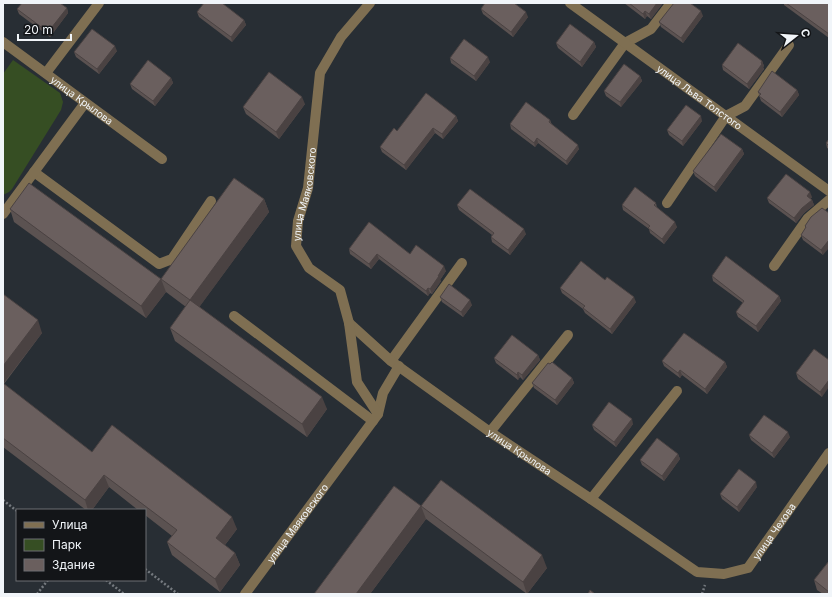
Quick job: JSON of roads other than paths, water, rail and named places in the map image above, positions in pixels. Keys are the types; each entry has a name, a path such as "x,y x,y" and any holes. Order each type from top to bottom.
{"street":[{"path":"46,73 99,3"},
{"name":"улица Маяковского","path":"245,594 376,417 357,382 349,323 340,290 309,268 296,246 298,221 308,188 320,73 341,37 370,3"},
{"name":"улица Льва Толстого","path":"570,3 829,191"},
{"path":"573,115 625,42 651,29 671,3"},
{"name":"улица Крылова","path":"3,42 162,159"},
{"path":"667,203 726,116 745,106 789,45"},
{"path":"3,214 85,103"},
{"path":"34,172 159,264 172,259 211,201"},
{"path":"774,266 808,218 829,200"},
{"path":"234,316 376,417 383,393 395,363 462,263"},
{"name":"улица Крылова","path":"349,323 395,363 490,432 591,498 697,572"},
{"path":"490,432 568,335"},
{"path":"591,498 677,391"},
{"name":"улица Чехова","path":"697,572 724,574 748,568 829,453"}]}
